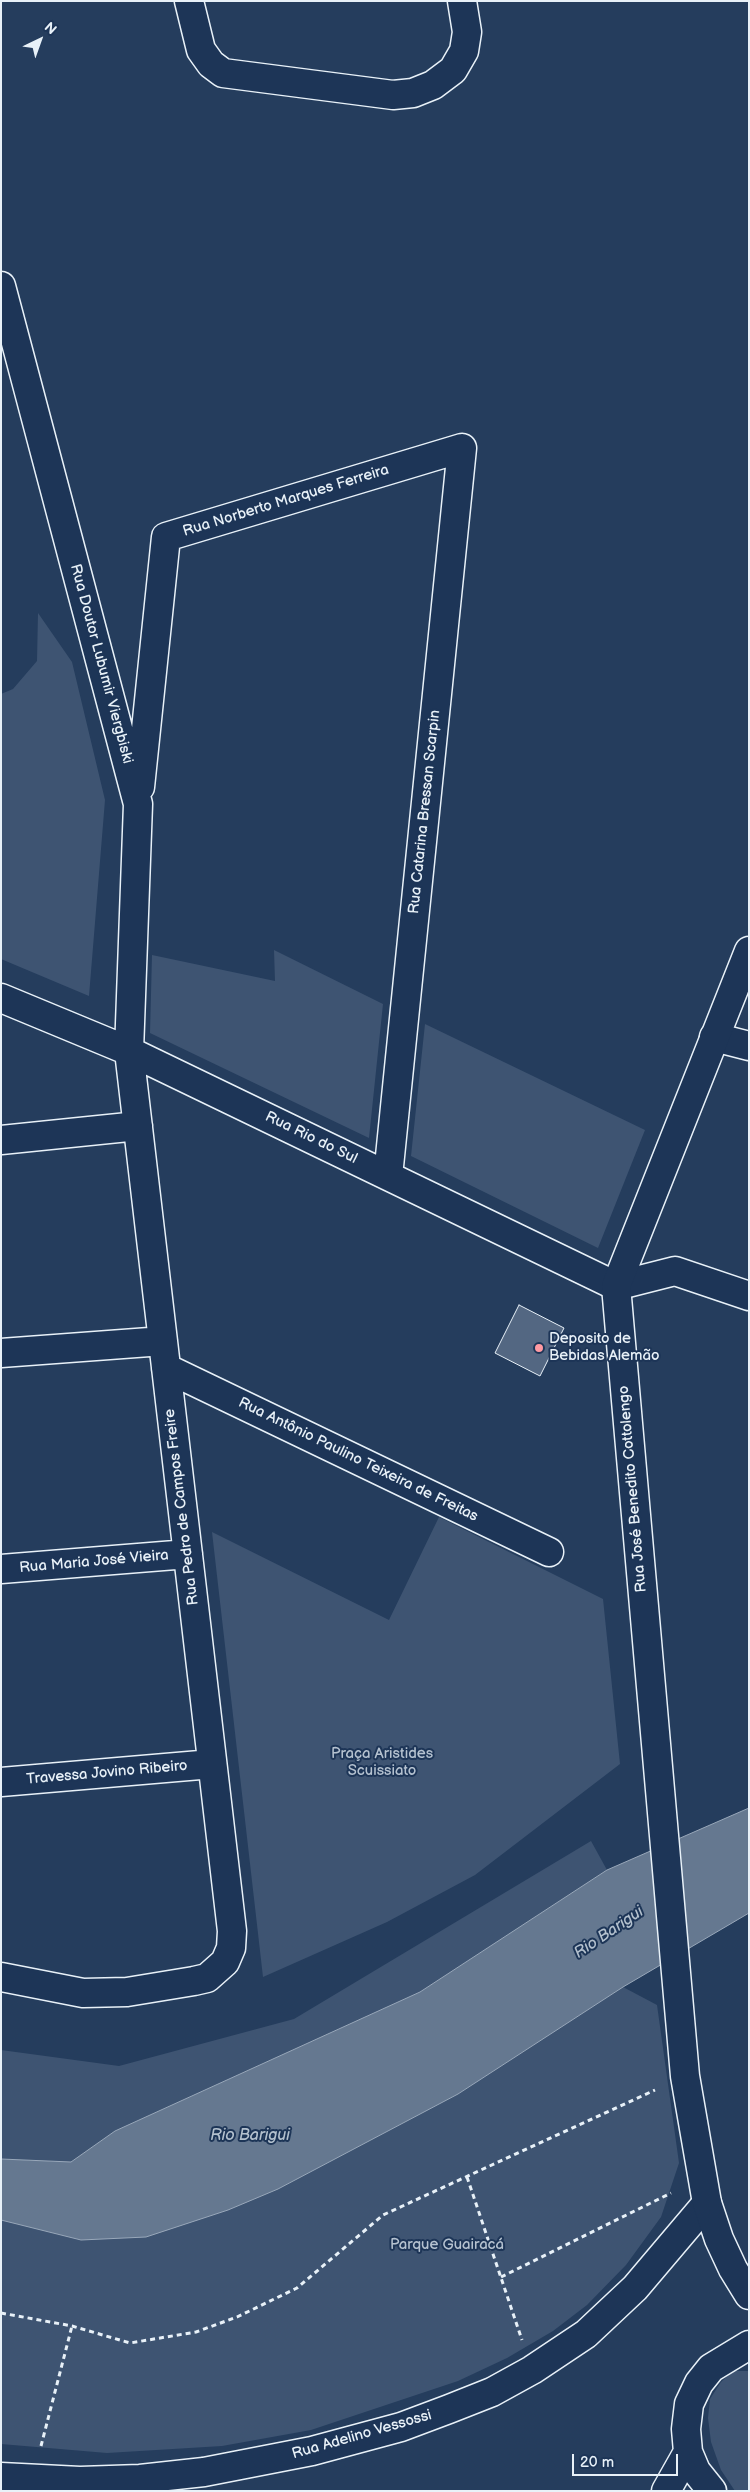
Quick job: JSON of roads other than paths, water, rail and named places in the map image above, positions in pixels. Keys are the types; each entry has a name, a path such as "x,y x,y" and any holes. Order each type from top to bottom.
{"street":[{"path":"189,1 201,50 210,64 223,73 393,96 413,93 433,86 452,70 464,50 467,32 462,1"},
{"name":"Rua Doutor Lubumir Viergbiski","path":"1,286 138,804 130,1051"},
{"name":"Rua Norberto Marques Ferreira","path":"138,804 166,537 462,448"},
{"name":"Rua Catarina Bressan Scarpin","path":"388,1176 462,448"},
{"name":"Rua José Benedito Cottolengo","path":"749,951 616,1286 685,2076 704,2190 719,2240 749,2296"},
{"name":"Rua Rio do Sul","path":"1,998 130,1051 616,1286"},
{"path":"714,1037 749,1046"},
{"name":"Rua Pedro de Campos Freire","path":"1,1977 83,1992 127,1992 207,1978 225,1962 231,1948 232,1931 130,1051"},
{"path":"1,1140 138,1126"},
{"path":"616,1286 674,1271 749,1296"},
{"path":"1,1353 163,1340"},
{"name":"Rua Antônio Paulino Teixeira de Freitas","path":"166,1368 549,1552"},
{"name":"Rua Maria José Vieira","path":"1,1569 188,1554"},
{"name":"Travessa Jovino Ribeiro","path":"1,1782 212,1764"},
{"name":"Rua Adelino Vessossi","path":"1,2477 80,2481 140,2479 261,2463 401,2427 492,2392 532,2370 586,2334 610,2312 635,2288 704,2190"},
{"path":"712,2491 696,2471 688,2452 686,2429 689,2404 699,2383 711,2368 749,2345"},
{"path":"666,2491 688,2452"}],"water":[{"name":"Rio Barigui","path":"749,1808 749,1913 623,1987 458,2094 278,2189 228,2210 146,2237 81,2240 1,2220 1,2159 71,2162 115,2131 420,1992 607,1870"}],"place":[{"name":"Deposito de Bebidas Alemão","path":"539,1348"}],"park label":[{"name":"Praça Aristides Scuissiato","path":"382,1762"},
{"name":"Parque Guairacá","path":"447,2245"}]}
